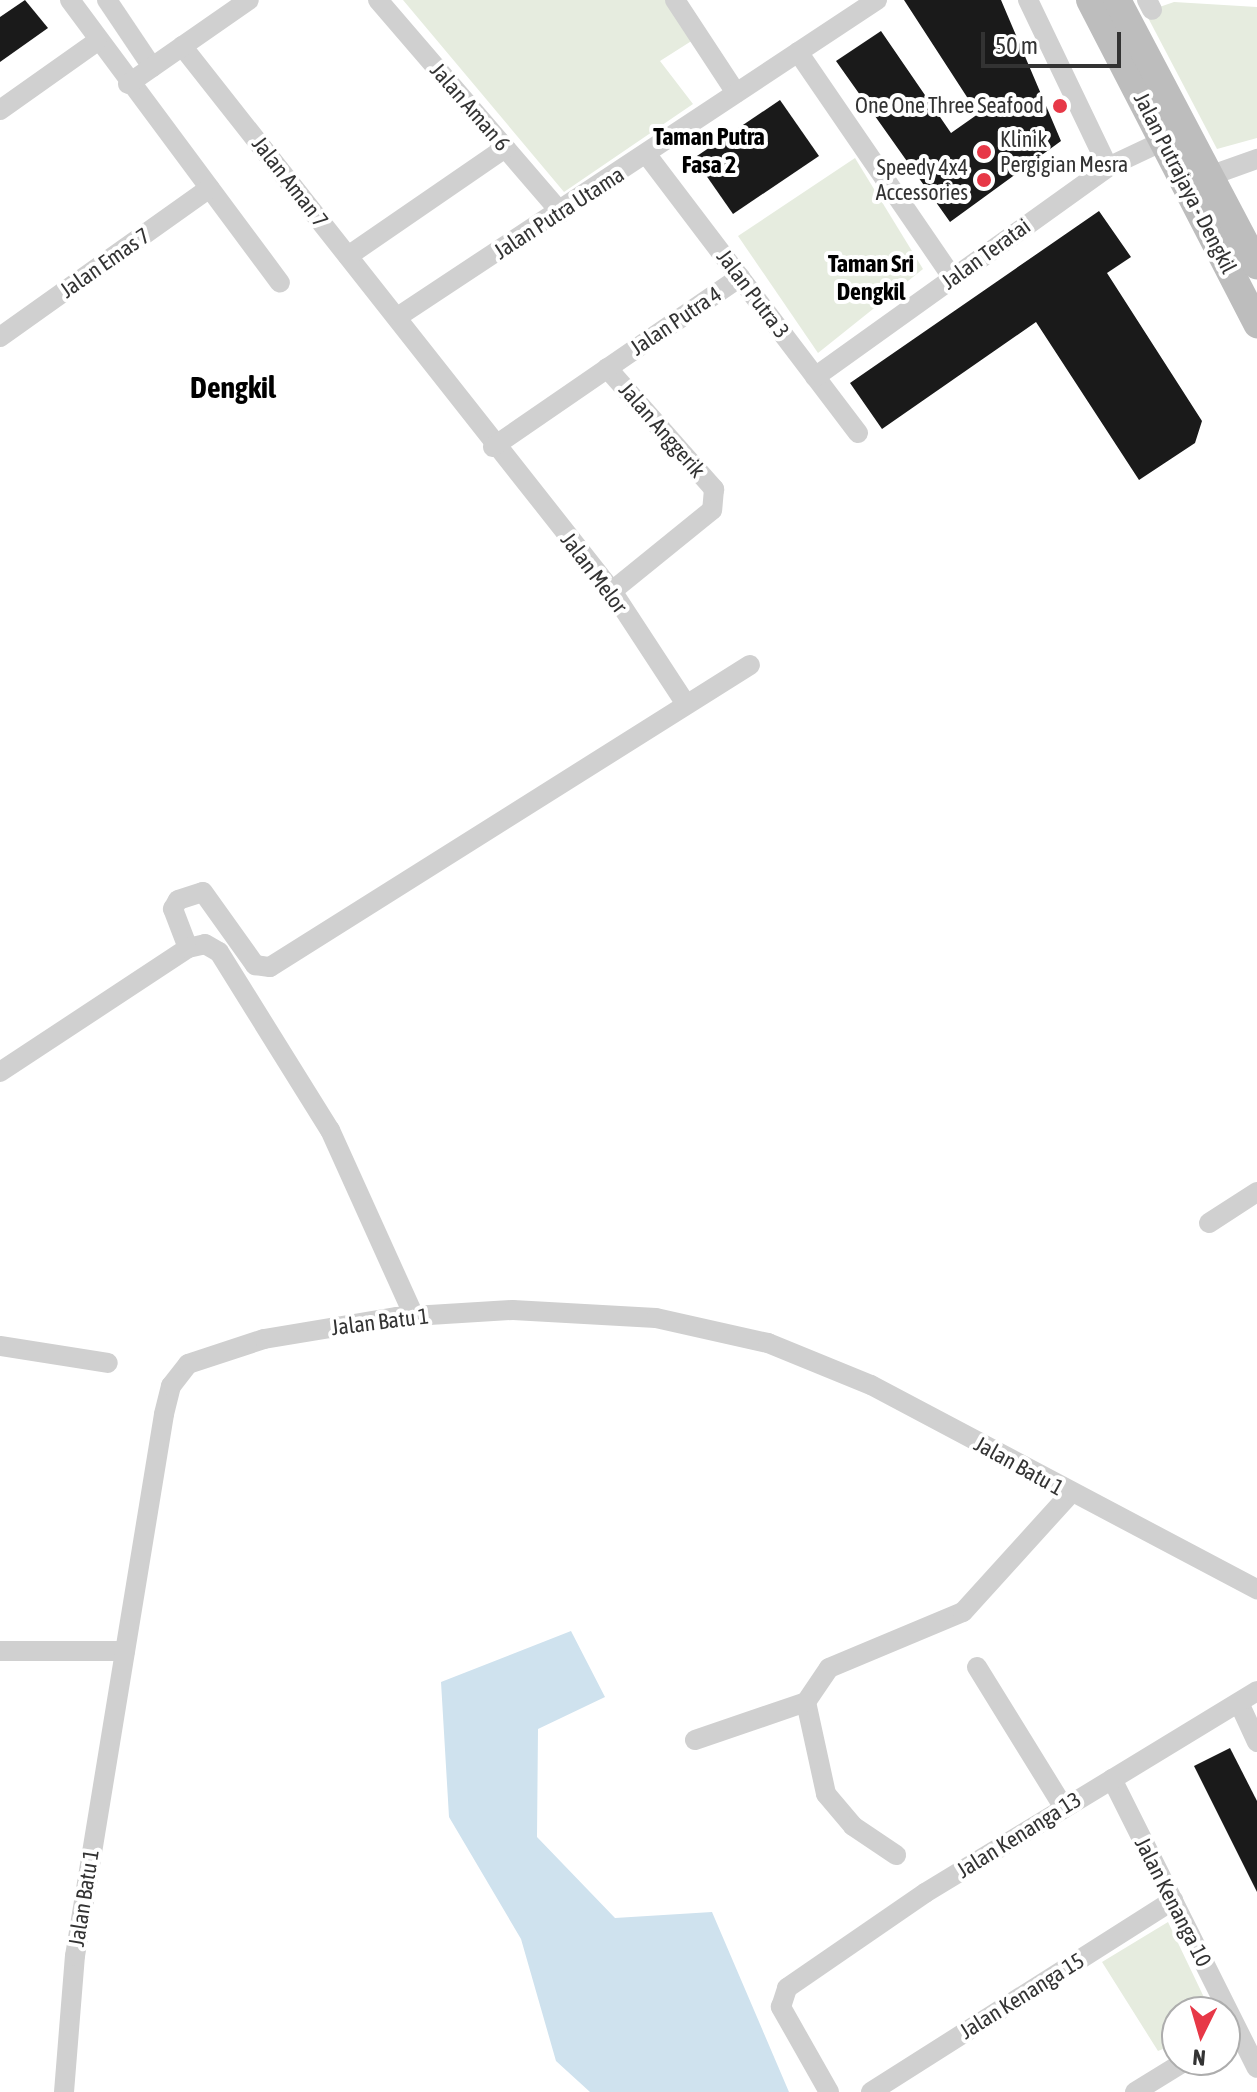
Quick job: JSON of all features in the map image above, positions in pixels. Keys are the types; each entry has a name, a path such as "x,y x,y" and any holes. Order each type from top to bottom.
{"main road":[{"name":"Jalan Putrajaya - Dengkil","path":"1090,0 1257,324"},
{"name":"Jalan Putrajaya - Dengkil","path":"1117,0 1257,265"}],"street":[{"path":"70,0 96,42 280,283"},
{"path":"107,0 152,67"},
{"path":"128,84 249,0"},
{"name":"Jalan Aman 6","path":"378,0 561,213"},
{"path":"675,0 736,93"},
{"name":"Jalan Putra Utama","path":"399,316 561,213 877,0"},
{"path":"1028,0 1108,167"},
{"path":"0,110 96,42"},
{"name":"Jalan Aman 7","path":"182,46 399,316"},
{"path":"798,52 953,278"},
{"name":"Jalan Teratai","path":"815,377 1108,167 1163,141"},
{"path":"348,256 505,148"},
{"name":"Jalan Putra 3","path":"647,155 858,433"},
{"path":"1212,175 1257,159"},
{"name":"Jalan Emas 7","path":"0,337 210,188"},
{"name":"Jalan Putra 4","path":"493,447 740,277"},
{"name":"Jalan Melor","path":"399,316 493,447 612,591 686,704"},
{"name":"Jalan Anggerik","path":"607,368 714,489 712,510 612,591"},
{"path":"188,948 173,909 178,900 203,892 255,965 270,967 750,665"},
{"path":"0,1072 188,948 205,944 219,952 330,1130 414,1316"},
{"path":"1209,1223 1257,1192"},
{"name":"Jalan Batu 1","path":"64,2092 75,1956 164,1414 171,1386 188,1364 264,1339 414,1316 513,1310 656,1318 768,1343 871,1385 1070,1494 1257,1589"},
{"path":"0,1346 108,1363"},
{"path":"695,1740 806,1702 829,1668 963,1612 1070,1494"},
{"path":"0,1651 125,1651"},
{"path":"977,1667 1064,1808"},
{"name":"Jalan Kenanga 13","path":"829,2092 781,2007 787,1988 1064,1808 1257,1691"},
{"path":"806,1702 826,1794 853,1826 896,1855"},
{"path":"1239,1703 1257,1742"},
{"name":"Jalan Kenanga 10","path":"1112,1779 1173,1900 1214,1996"},
{"name":"Jalan Kenanga 15","path":"871,2092 1173,1900"},
{"name":"Jalan Kenanga 10","path":"1241,2048 1257,2068"},
{"path":"1135,2092 1161,2076"}],"shaded area":[{"path":"403,0 666,0 693,40 660,61 693,104 564,192"},
{"path":"1174,2 1257,7 1257,138 1217,149 1145,12"},
{"path":"855,158 923,269 818,353 738,236"},
{"path":"1168,1922 1203,1996 1161,1996 1161,2050 1158,2051 1102,1962"}],"water":[{"path":"571,1631 605,1697 538,1729 537,1837 615,1918 712,1912 789,2092 590,2092 556,2061 521,1939 449,1817 441,1682"}],"building":[{"path":"25,0 48,28 0,62 0,17"},
{"path":"904,0 1001,0 1061,141 950,222 836,61 881,31 951,133 978,114"},
{"path":"780,100 819,156 733,214 694,158"},
{"path":"1099,211 1131,257 1107,273 1202,421 1195,443 1139,480 1036,322 882,429 850,383"},
{"path":"1230,1748 1257,1801 1257,1892 1194,1766"}],"place":[{"name":"One One Three Seafood","path":"1060,106"},
{"name":"Klinik Pergigian Mesra","path":"984,152"},
{"name":"Speedy 4x4 Accessories","path":"984,180"}],"district":[{"name":"Taman Putra Fasa 2","path":"709,151"},
{"name":"Taman Sri Dengkil","path":"871,278"},
{"name":"Dengkil","path":"233,387"}]}
